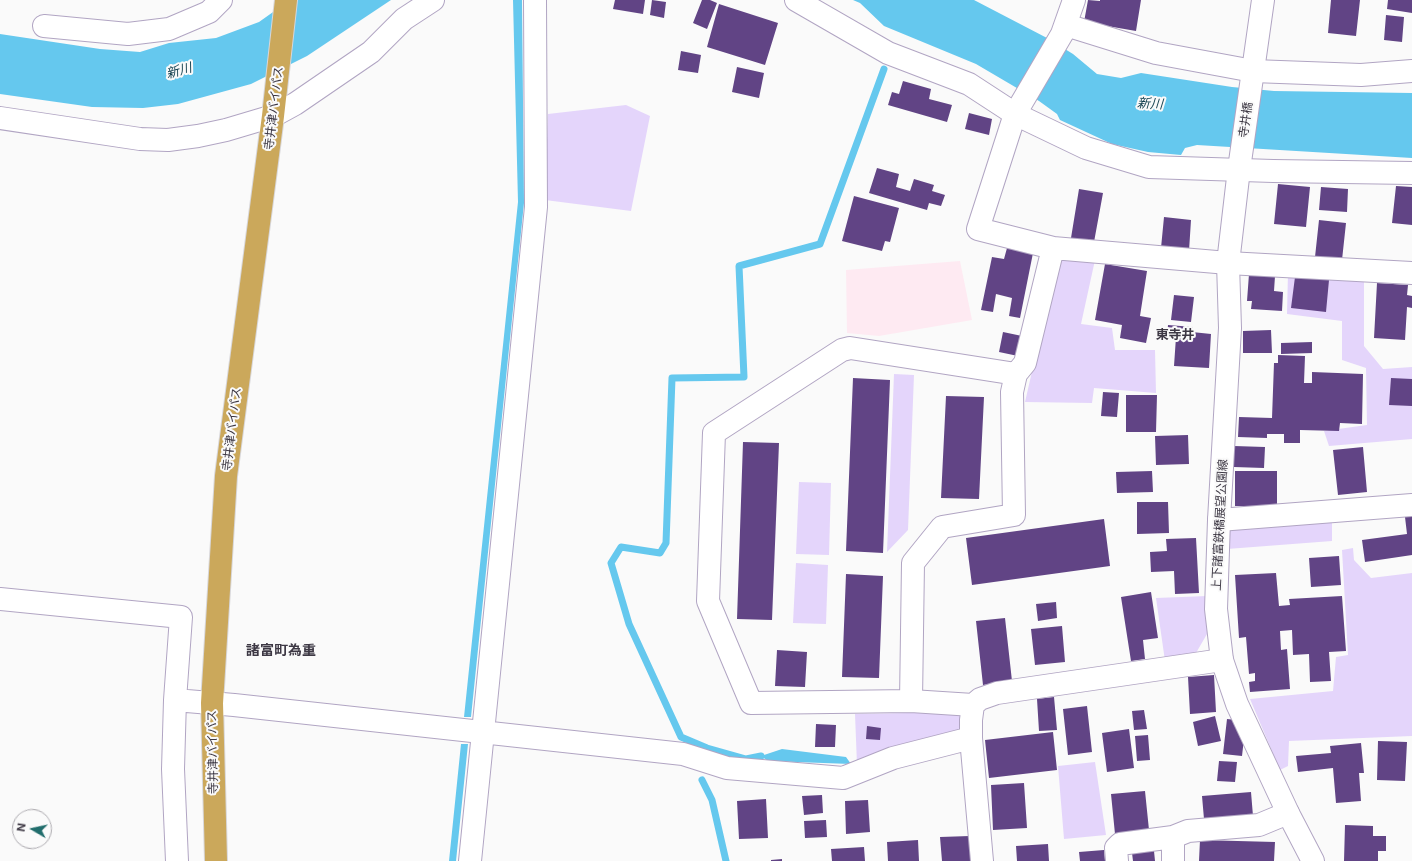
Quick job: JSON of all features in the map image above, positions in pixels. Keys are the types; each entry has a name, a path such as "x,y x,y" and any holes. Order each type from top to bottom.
{"highway":[{"name":"寺井津バイパス","path":"216,861 212,702 226,476 273,116 286,0"}],"street":[{"path":"44,26 128,34 170,30 210,12 221,0"},
{"path":"0,118 140,139 168,140 226,130 273,116 295,104 371,52 404,19 433,0"},
{"path":"470,861 536,207 535,0"},
{"path":"796,0 888,53 969,84 1086,148 1149,167 1412,173"},
{"path":"1074,0 1064,29 1016,111 978,229 1053,248 1228,263 1412,274"},
{"path":"1253,72 1263,0"},
{"path":"1064,29 1156,53 1253,72 1361,75 1412,71"},
{"name":"寺井橋","path":"1239,169 1253,72"},
{"name":"上下諸富鉄橋展望公園線","path":"1239,169 1228,263 1230,328 1219,520 1216,609 1222,660 1237,704 1288,813 1313,861"},
{"path":"911,701 913,563 942,527 1014,515 1012,392 1016,374 1025,363 1053,248"},
{"path":"973,705 911,701 750,703 708,601 714,433 842,350 850,348 1016,374"},
{"path":"1219,520 1412,505"},
{"path":"0,599 181,617 175,700 173,769 177,861"},
{"path":"982,861 970,720 973,705 980,699 997,693 1222,660"},
{"path":"175,700 212,702 683,754 728,768 843,778 893,758 971,738"},
{"path":"1117,861 1116,848 1120,844 1173,837 1188,830 1259,825 1288,813"},
{"path":"1173,837 1173,861"}],"shaded area":[{"path":"626,105 650,116 631,211 545,200 548,114"},
{"path":"1059,254 1095,260 1081,324 1112,328 1115,350 1155,350 1156,393 1094,388 1092,403 1025,402"},
{"path":"960,261 972,320 879,336 847,333 846,270"},
{"path":"1288,272 1364,278 1364,346 1383,369 1412,367 1412,439 1329,446 1324,431 1367,425 1366,368 1342,360 1342,321 1287,314"},
{"path":"894,374 914,375 908,530 887,552"},
{"path":"799,482 831,483 829,555 796,554"},
{"path":"1332,518 1332,541 1227,549 1226,527"},
{"path":"1353,548 1354,560 1371,578 1412,573 1412,736 1289,741 1288,766 1280,770 1250,699 1333,691 1336,657 1348,655 1342,550"},
{"path":"796,563 828,565 826,624 793,623"},
{"path":"1207,596 1207,634 1196,653 1165,661 1156,598"},
{"path":"962,712 961,735 857,765 855,714"},
{"path":"1095,762 1106,835 1064,839 1058,766"}],"water":[{"name":"新川","path":"290,0 391,0 307,56 251,84 178,104 143,108 92,107 0,94 0,34 100,49 140,52 169,43 216,38 259,22"},
{"path":"513,0 522,0 524,203 471,717 464,717 518,202"},
{"name":"新川","path":"853,0 974,0 1047,38 1073,54 1097,74 1121,78 1141,73 1232,87 1274,91 1412,93 1412,158 1197,145 1185,148 1181,155 1148,152 1112,144 1060,120 1057,114 1039,101 976,64 884,26 860,3"},
{"path":"461,744 468,744 456,861 449,861"},
{"path":"782,749 846,757 851,764 768,761 761,756"}],"building":[{"path":"615,0 645,0 643,14 613,9"},
{"path":"652,0 666,2 664,18 650,15"},
{"path":"702,0 710,0 717,3 707,29 693,23"},
{"path":"1088,0 1141,0 1136,31 1084,22"},
{"path":"1331,0 1360,0 1356,36 1328,33"},
{"path":"1388,0 1412,0 1412,13 1387,9"},
{"path":"719,4 778,23 765,65 707,47"},
{"path":"1386,15 1404,17 1402,42 1384,40"},
{"path":"681,51 701,55 698,73 678,70"},
{"path":"737,67 764,73 759,98 732,92"},
{"path":"903,81 931,89 929,99 952,105 947,122 888,105 892,92 899,94"},
{"path":"969,113 992,119 989,135 965,129"},
{"path":"877,168 899,174 896,187 910,191 914,179 934,185 932,191 945,195 941,206 929,203 927,210 869,193"},
{"path":"1278,184 1310,187 1306,227 1274,224"},
{"path":"1396,186 1412,187 1412,225 1392,223"},
{"path":"1321,187 1348,189 1347,212 1319,210"},
{"path":"1079,189 1103,193 1094,242 1071,238"},
{"path":"854,196 899,208 890,242 885,241 882,251 842,241"},
{"path":"1164,217 1191,220 1189,251 1161,248"},
{"path":"1319,220 1346,223 1342,260 1315,257"},
{"path":"1007,248 1033,253 1020,318 1009,316 1012,298 996,294 993,312 981,310 992,257 1004,259"},
{"path":"1105,264 1147,271 1140,316 1151,318 1146,343 1120,338 1122,325 1095,320"},
{"path":"1249,274 1275,276 1274,291 1283,292 1282,311 1251,309 1252,301 1247,301"},
{"path":"1295,277 1329,280 1326,312 1291,308"},
{"path":"1377,283 1408,285 1407,295 1412,296 1412,308 1407,307 1405,340 1374,338"},
{"path":"1174,295 1194,297 1191,322 1171,320"},
{"path":"1168,325 1193,327 1192,332 1211,334 1209,368 1174,366 1176,337 1167,337"},
{"path":"1271,330 1272,353 1243,353 1243,331"},
{"path":"1003,332 1022,336 1018,356 999,352"},
{"path":"1312,342 1312,353 1281,354 1281,343"},
{"path":"1278,355 1305,356 1304,383 1312,383 1312,372 1363,374 1362,424 1340,423 1339,431 1300,430 1300,443 1284,443 1284,434 1267,434 1267,438 1238,437 1239,417 1272,418 1274,363 1278,363"},
{"path":"853,378 890,380 883,553 846,551"},
{"path":"1391,378 1412,379 1412,406 1389,405"},
{"path":"1103,392 1119,393 1117,417 1101,416"},
{"path":"1126,395 1157,395 1156,432 1126,432"},
{"path":"946,396 984,397 979,499 941,498"},
{"path":"1188,435 1189,464 1156,465 1155,436"},
{"path":"743,442 779,443 772,620 737,619"},
{"path":"1234,446 1265,447 1264,468 1234,467"},
{"path":"1363,447 1367,492 1338,495 1333,450"},
{"path":"1152,471 1153,492 1117,493 1116,472"},
{"path":"1235,471 1277,471 1277,506 1235,506"},
{"path":"1137,502 1168,502 1169,533 1137,534"},
{"path":"1412,516 1412,555 1365,562 1362,540 1407,534 1405,517"},
{"path":"1104,519 1110,566 972,585 966,538"},
{"path":"1196,538 1199,593 1175,594 1174,571 1151,572 1150,552 1167,551 1166,539"},
{"path":"1339,556 1341,585 1311,587 1309,558"},
{"path":"1276,573 1279,606 1290,605 1289,599 1342,596 1346,651 1329,652 1331,681 1310,682 1309,654 1293,655 1292,630 1280,631 1281,650 1287,649 1290,689 1250,692 1249,682 1255,681 1255,673 1249,674 1246,637 1239,638 1235,575"},
{"path":"846,574 883,576 879,678 842,677"},
{"path":"1151,592 1158,638 1143,640 1145,659 1131,661 1121,597"},
{"path":"1056,602 1057,618 1038,621 1036,604"},
{"path":"1005,618 1012,681 983,685 976,621"},
{"path":"1062,626 1065,662 1035,665 1031,629"},
{"path":"777,650 807,652 805,687 775,686"},
{"path":"1214,675 1216,712 1190,714 1188,677"},
{"path":"1054,697 1057,730 1039,731 1037,699"},
{"path":"1087,706 1092,752 1068,755 1063,709"},
{"path":"1144,710 1147,729 1134,730 1132,711"},
{"path":"1215,716 1221,741 1198,746 1193,722"},
{"path":"1227,719 1246,721 1242,756 1223,754"},
{"path":"816,724 836,725 835,747 815,747"},
{"path":"867,726 881,728 880,740 866,739"},
{"path":"1129,729 1134,768 1107,772 1102,733"},
{"path":"1053,732 1057,770 989,778 985,740"},
{"path":"1148,735 1150,760 1137,761 1135,736"},
{"path":"1378,741 1407,742 1405,781 1377,780"},
{"path":"1361,743 1364,773 1359,773 1361,801 1336,803 1333,768 1298,772 1296,756 1331,753 1330,746"},
{"path":"1219,761 1237,762 1235,782 1217,781"},
{"path":"1024,783 1027,828 993,830 991,785"},
{"path":"1145,791 1149,830 1115,834 1111,794"},
{"path":"1251,792 1253,816 1204,819 1202,796"},
{"path":"822,795 823,813 804,815 802,796"},
{"path":"766,799 768,838 739,839 737,801"},
{"path":"868,800 870,832 846,834 845,801"},
{"path":"826,820 827,837 805,838 804,821"},
{"path":"1345,825 1373,826 1373,836 1386,836 1386,851 1378,851 1378,861 1344,861"},
{"path":"970,836 972,861 942,861 940,837"},
{"path":"918,840 919,861 888,861 887,842"},
{"path":"1200,840 1275,842 1274,861 1199,861"},
{"path":"1048,844 1049,861 1017,861 1016,846"},
{"path":"864,847 865,861 832,861 831,849"},
{"path":"1104,850 1105,861 1080,861 1079,852"},
{"path":"1154,851 1155,861 1133,861 1132,853"},
{"path":"782,859 782,861 771,861 771,860"}],"waterway":[{"path":"761,756 746,759 707,748 681,737 629,624 611,563 621,547 660,553 666,543 672,378 744,377 739,266 820,244 884,69"},
{"path":"702,780 712,800 726,861"}],"district":[{"name":"東寺井","path":"1175,335"},
{"name":"諸富町為重","path":"281,651"}]}
